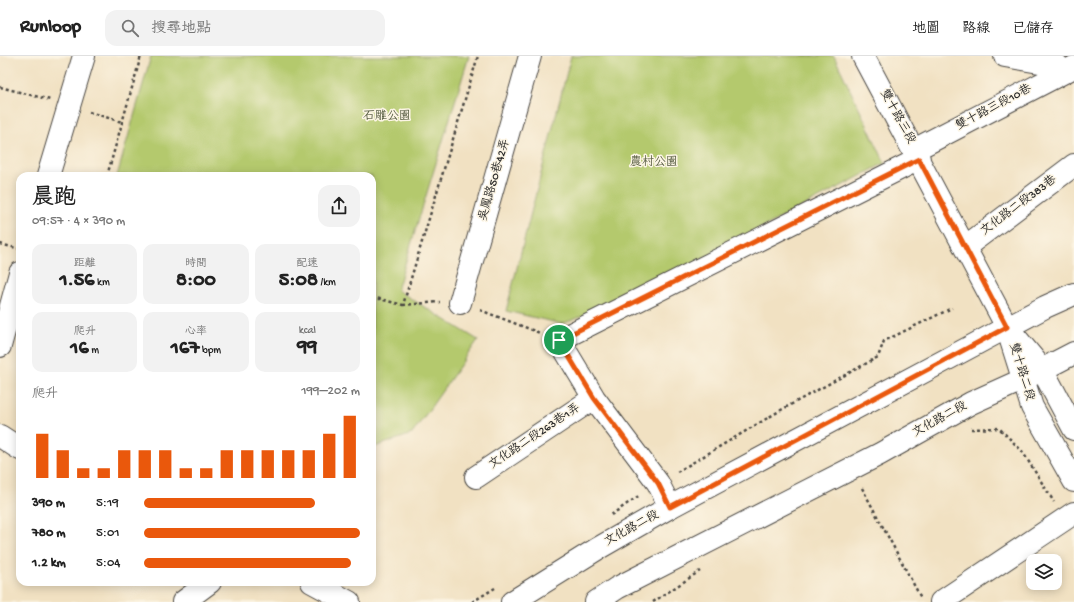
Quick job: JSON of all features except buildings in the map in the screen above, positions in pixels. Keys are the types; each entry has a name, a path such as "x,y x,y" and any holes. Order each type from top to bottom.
{"main road":[{"path":"49,172 84,56"},
{"name":"吳鳳路50巷42弄","path":"460,303 530,56"},
{"name":"雙十路三段","path":"863,56 917,155 1007,327"},
{"path":"1005,56 1057,65 1069,69"},
{"name":"雙十路三段10巷","path":"559,340 917,155 1069,69"},
{"name":"文化路二段383巷","path":"965,247 1074,165"},
{"path":"0,346 16,287"},
{"name":"文化路二段","path":"505,594 597,548 670,507 1007,327 1074,294"},
{"name":"雙十路二段","path":"1007,327 1042,369 1074,429"},
{"name":"雙十路二段","path":"1007,327 1022,380 1032,407 1074,481"},
{"path":"559,340 594,398 658,483 670,507"},
{"name":"文化路二段","path":"596,602 617,588 848,470 971,402 1022,380 1074,353"},
{"name":"文化路二段263巷1弄","path":"476,477 594,398"},
{"path":"0,436 16,446"},
{"path":"941,602 1069,516"},
{"path":"183,602 205,586"},
{"path":"319,586 349,602"}],"path":[{"path":"109,172 141,56"},
{"path":"403,305 478,56"},
{"path":"0,244 16,248"},
{"path":"376,298 403,305 436,301 460,303 559,340"},
{"path":"605,518 658,483 781,410 878,357 884,341 952,308"},
{"path":"1000,428 1003,424"},
{"path":"966,430 1000,428 1022,451 1048,490 1069,516"},
{"path":"848,470 856,477 923,602"},
{"path":"472,602 505,594"}],"green space":[{"name":"石雕公園","path":"151,56 469,56 397,290 478,340 412,434 376,447 376,172 118,172"},
{"name":"農村公園","path":"571,56 834,56 885,163 636,294 562,324 506,311"}],"route":[{"path":"919,159 1007,327 670,507 658,483 594,398 559,340 919,159"}]}
